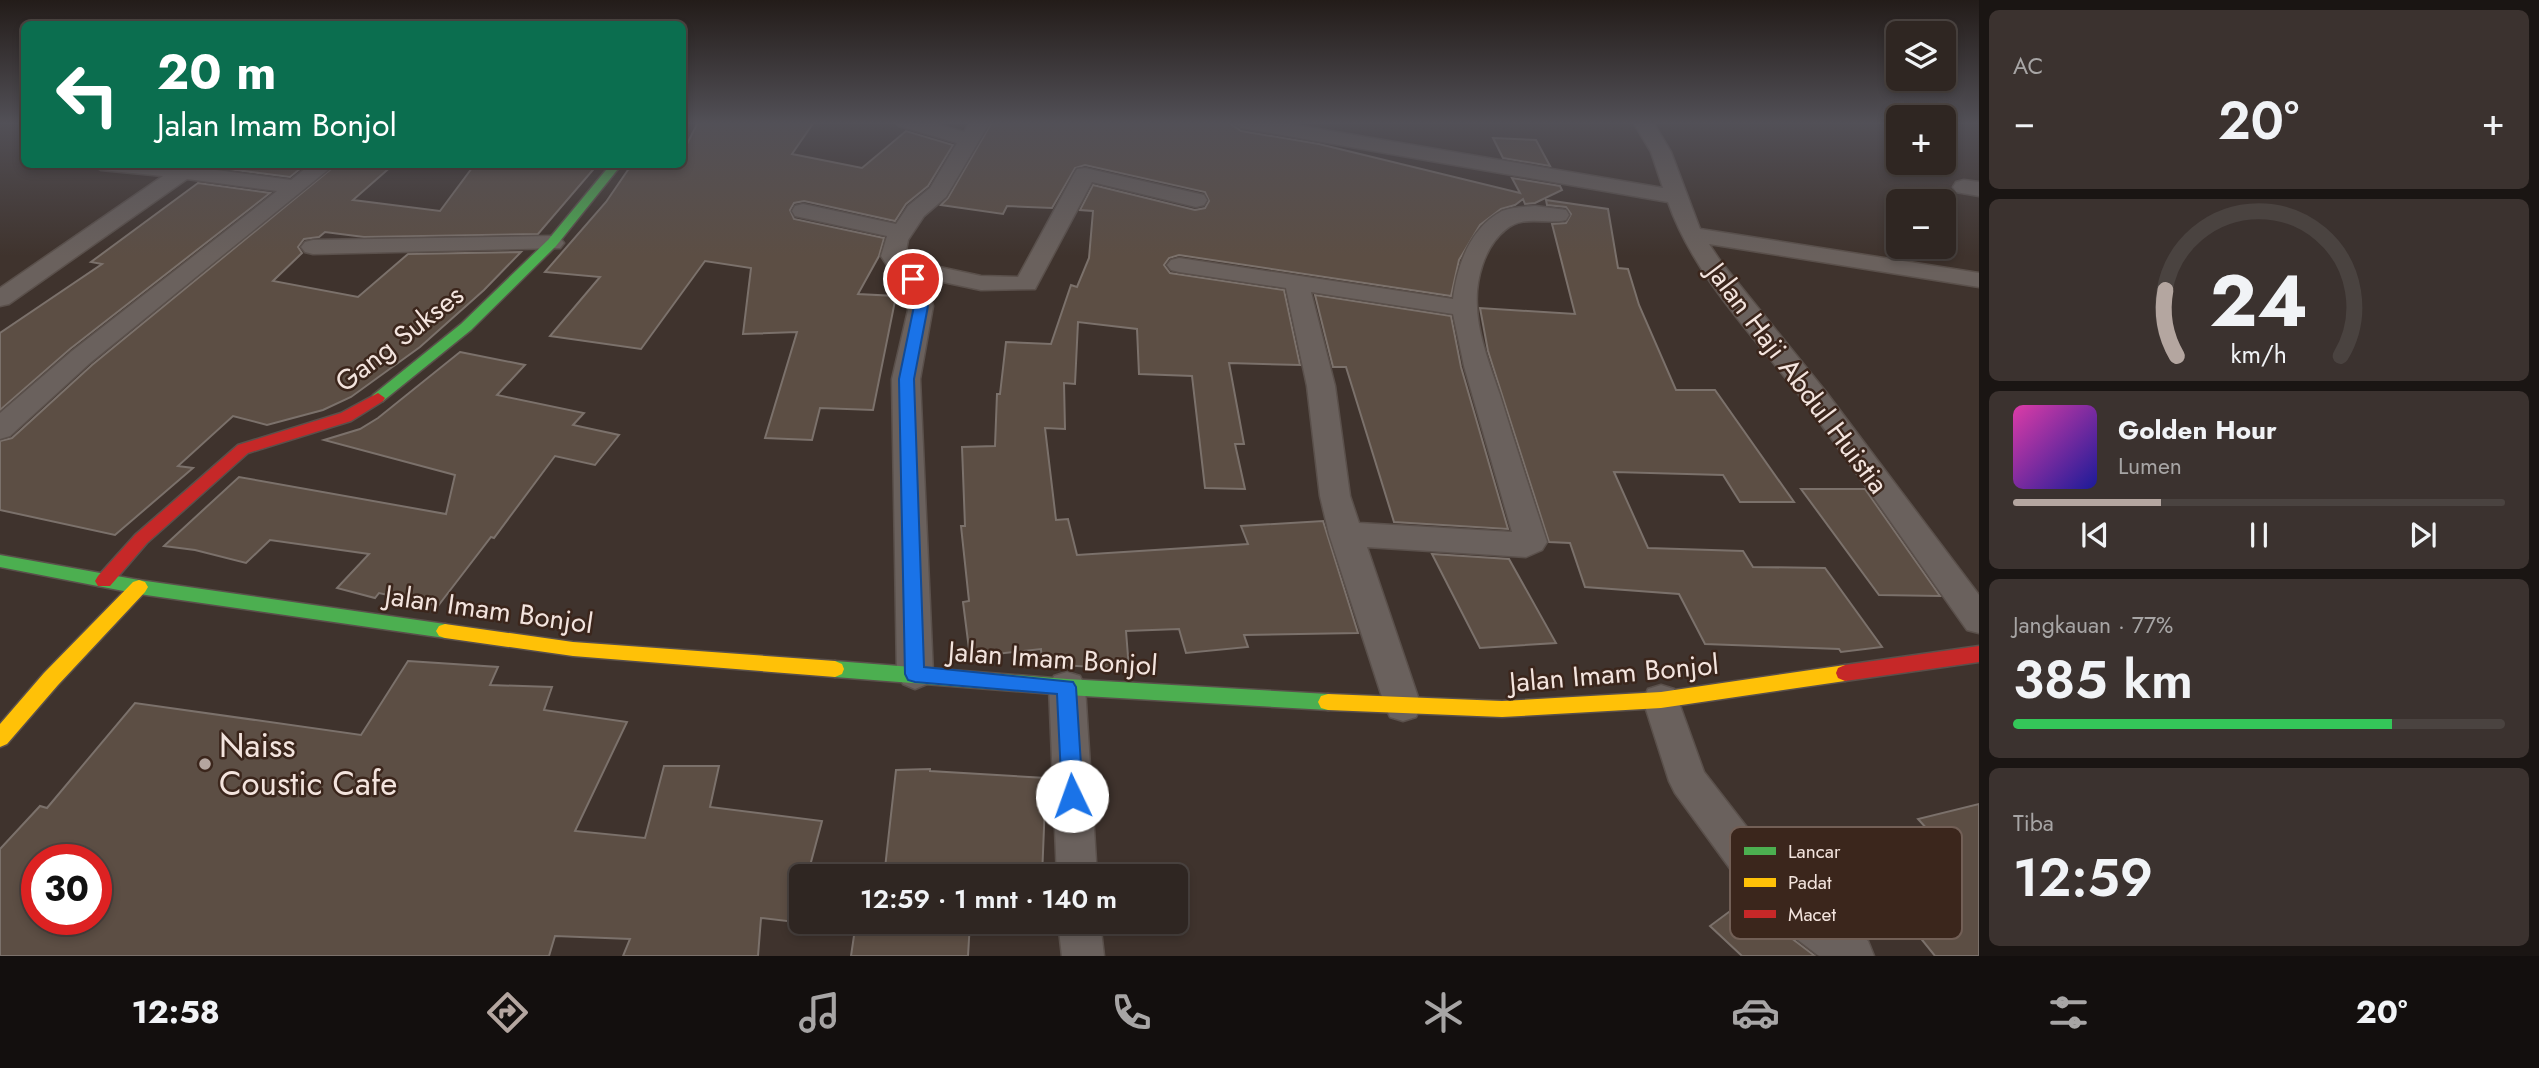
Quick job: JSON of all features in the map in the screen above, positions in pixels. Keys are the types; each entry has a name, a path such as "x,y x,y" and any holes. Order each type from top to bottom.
{"main road":[{"name":"Gang Sukses","path":"104,581 141,539 243,449 324,426 364,408 466,327 552,243 614,168"},
{"name":"Jalan Imam Bonjol","path":"0,561 139,587 573,649 1067,687 1402,706 1502,709 1661,700 1979,654"},
{"path":"0,738 51,679 139,587"}],"street":[{"path":"915,674 906,379 921,306 913,279 898,265 893,256 896,240 901,232 916,211 938,192 953,167"},
{"path":"1502,167 1679,197"},
{"name":"Jalan Haji Abdul Huistia","path":"1667,167 1691,234 1711,266 1816,398 1979,620"},
{"path":"142,168 296,187"},
{"path":"0,429 81,357 320,168"},
{"path":"0,299 183,172"},
{"path":"898,265 981,283 1026,284 1085,174 1196,200"},
{"path":"803,211 901,232"},
{"path":"1345,534 1526,545 1531,542 1477,366 1464,308 1467,279 1475,253 1495,226 1512,215 1558,215"},
{"path":"1691,234 1979,280"},
{"name":"Gang Sukses","path":"313,247 552,243"},
{"path":"1179,265 1464,308"},
{"path":"1297,284 1321,386 1335,496 1402,706"},
{"path":"1067,687 1076,864"},
{"path":"1661,700 1688,781 1730,837"},
{"path":"1080,934 1083,956"},
{"path":"1831,939 1853,956"}],"building":[{"path":"686,167 940,167 928,186 906,204 895,221 804,201 794,203 790,210 794,219 884,238 879,256 858,294 896,296 873,410 820,408 812,440 765,438 797,332 743,334 751,268 705,261 641,349 550,336 600,277 545,272 606,202 629,168 675,169"},
{"path":"966,167 1080,167 1075,168 1052,208 1007,206 1003,214 941,205"},
{"path":"1092,167 1412,167 1520,193 1512,178 1560,186 1562,190 1535,203 1525,204 1523,199 1515,205 1501,209 1480,225 1459,260 1451,296 1179,255 1169,258 1164,265 1170,273 1284,290 1300,365 1229,363 1244,444 1235,444 1245,489 1205,488 1192,376 1139,374 1137,329 1078,322 1075,384 1064,383 1065,429 1045,428 1056,520 1068,519 1077,555 1248,544 1241,526 1323,521 1358,633 1244,635 1248,647 1186,653 1179,629 1126,631 1129,669 1042,664 1041,649 970,657 963,602 969,601 961,526 965,526 962,447 995,446 997,394 1000,394 1006,342 1051,344 1071,285 1077,287 1089,258 1093,211 1080,210 1093,185 1195,210 1205,208 1209,201 1205,192"},
{"path":"220,168 301,168 290,177"},
{"path":"332,168 389,168 353,200 440,211 472,168 595,168 538,234 364,237 325,232 319,237 304,239 298,247 302,253 273,281 358,297 408,254 521,252 484,290 420,347 351,397 323,410 267,425 233,416 178,466 193,468 115,535 0,510 0,441 12,438 92,365"},
{"path":"198,183 270,193 70,349 0,410 0,333 102,264 91,262"},
{"path":"1546,200 1608,209 1618,268 1628,269 1639,305 1676,390 1715,390 1794,502 1740,502 1723,475 1614,472 1648,548 1743,551 1753,567 1825,568 1882,647 1841,652 1839,649 1705,644 1679,594 1585,587 1570,543 1549,542 1488,351 1480,308 1575,314 1552,224 1566,223 1571,214 1566,207 1547,205"},
{"path":"1315,295 1451,316 1461,367 1508,529 1394,522 1346,367 1333,367"},
{"path":"460,352 525,365 497,395 584,413 573,425 619,435 595,465 555,456 494,538 491,537 438,606 379,593 375,598 337,588 369,554 270,540 246,563 195,550 164,546 239,477 446,514 455,475 324,440 360,429 378,418"},
{"path":"1801,489 1865,489 1940,596 1879,595"},
{"path":"1432,554 1509,559 1556,643 1480,648"},
{"path":"408,661 498,667 490,685 552,687 544,710 627,722 575,831 645,838 664,766 719,766 710,807 822,821 810,864 789,864 789,921 761,918 758,956 623,956 630,939 555,936 549,956 0,956 0,849 40,806 47,808 135,703 361,735"},
{"path":"930,769 1046,778 1043,864 885,864 896,770"},
{"path":"1979,804 1979,956 1935,956 1921,939 1962,939 1962,827 1925,827 1918,819"},
{"path":"1730,911 1730,939 1793,939 1815,956 1742,956 1710,926"},
{"path":"854,934 969,934 968,956 851,956"}],"traffic: fast":[{"path":"378,398 466,327 552,243 614,168"},
{"path":"0,561 139,587 445,631"},
{"path":"835,669 1067,687 1328,702"}],"traffic: slow":[{"path":"0,738 51,679 139,587"},
{"path":"445,631 573,649 835,669"},
{"path":"1328,702 1502,709 1661,700 1845,673"}],"traffic: jam":[{"path":"104,581 141,539 243,449 346,417 378,398"},
{"path":"1845,673 1979,654"}],"place":[{"name":"Naiss Coustic Cafe","path":"205,764"}],"route":[{"path":"913,279 921,306 906,379 915,674 1067,687 1072,796"}]}
